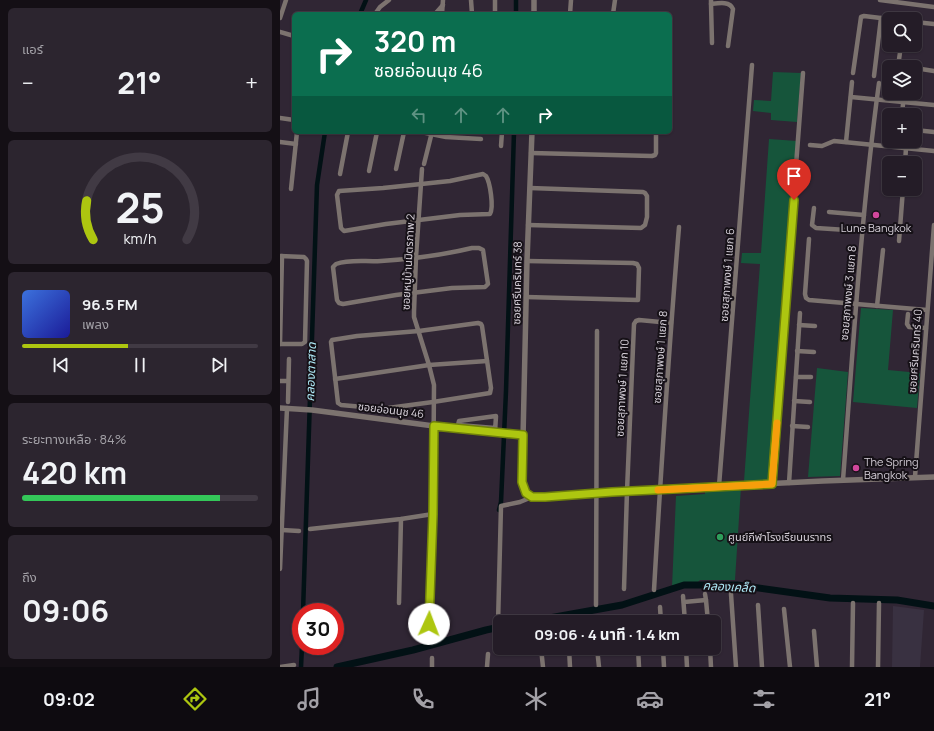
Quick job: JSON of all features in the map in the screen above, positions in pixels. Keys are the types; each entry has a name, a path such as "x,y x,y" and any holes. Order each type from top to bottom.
{"street":[{"path":"280,18 286,0"},
{"path":"376,12 389,0"},
{"path":"471,0 472,12"},
{"path":"495,0 495,12"},
{"path":"534,0 534,12"},
{"path":"570,12 571,0"},
{"path":"613,12 615,0"},
{"path":"880,0 934,6"},
{"path":"436,12 443,2"},
{"path":"442,12 443,2"},
{"path":"712,43 711,2 729,4 733,9 728,46"},
{"path":"853,73 861,17 881,18 874,76"},
{"path":"922,23 934,24"},
{"path":"280,32 292,35"},
{"name":"ซอยสุภาพงษ์ 1 แยก 6","path":"719,486 752,65"},
{"path":"922,69 934,71"},
{"path":"772,484 803,73"},
{"path":"846,142 852,82"},
{"name":"ซอยสุภาพงษ์ 3 แยก 8","path":"843,480 862,232 870,144 879,83"},
{"path":"851,97 934,105"},
{"path":"903,102 903,108"},
{"path":"280,118 292,120"},
{"path":"922,131 934,132"},
{"path":"291,188 297,134"},
{"path":"340,174 348,134"},
{"path":"369,171 376,134"},
{"path":"396,169 404,134"},
{"path":"424,164 432,134"},
{"path":"436,134 446,137 481,139"},
{"path":"501,146 502,134"},
{"name":"ซอยศรีนครินทร์ 38","path":"532,134 528,225 522,482 526,493 532,497"},
{"path":"531,153 652,156 656,153 656,134"},
{"path":"810,145 822,146 834,141 882,145"},
{"path":"280,142 296,144"},
{"path":"905,156 906,148 934,151"},
{"name":"ซอยหมู่บ้านมิตรภาพ 2","path":"422,169 414,293 414,317 434,385 433,514 429,639"},
{"path":"479,175 488,177 492,204 490,214 460,215 419,220 344,231 341,228 337,195 340,191 450,181 479,175"},
{"path":"528,225 641,228 646,223 647,210 647,196 642,192 530,188"},
{"path":"899,241 902,196"},
{"path":"814,208 812,225 816,228 862,232"},
{"path":"829,212 864,215"},
{"name":"ซอยศรีนครินทร์ 40","path":"915,477 934,225"},
{"name":"ซอยสุภาพงษ์ 1 แยก 8","path":"654,590 671,323 679,227"},
{"path":"810,238 805,294 806,298 809,300 927,310"},
{"path":"472,248 481,248 483,250 488,284 484,288 452,288 384,296 343,304 339,303 337,300 333,268 336,264 352,261 379,262 416,257 448,254 472,248"},
{"path":"877,306 883,250"},
{"path":"281,256 304,257 306,259 304,343 280,344 281,256"},
{"path":"526,297 638,300 639,268 635,264 527,261"},
{"path":"789,483 800,314"},
{"path":"908,314 907,324 909,327 926,328"},
{"name":"ซอยสุภาพงษ์ 1 แยก 10","path":"627,491 634,324 638,320 671,323"},
{"path":"478,323 482,326 487,361 491,388 490,393 388,408 341,405 338,403 331,342 332,340 357,336 419,331 478,323"},
{"path":"799,325 815,326"},
{"path":"596,605 597,331"},
{"path":"797,351 814,352"},
{"path":"280,569 289,359"},
{"path":"335,379 429,365 487,361"},
{"path":"796,377 811,377"},
{"path":"280,381 288,381"},
{"path":"794,401 810,402"},
{"name":"ซอยอ่อนนุช 46","path":"280,408 288,405 313,410 434,426 496,431 523,435"},
{"path":"496,416 496,431 458,425 459,421 496,416"},
{"path":"792,426 808,427"},
{"path":"498,615 501,506 520,502 532,497 597,492 934,477"},
{"path":"624,589 627,491"},
{"path":"310,529 433,514"},
{"path":"399,603 401,518"},
{"path":"282,530 299,530"},
{"path":"705,594 707,615"},
{"path":"731,594 736,667"},
{"path":"683,596 685,615"},
{"path":"684,602 706,600"},
{"path":"852,667 853,603"},
{"path":"878,667 879,603"},
{"path":"758,605 762,667"},
{"path":"660,607 661,615"},
{"path":"784,608 790,667"},
{"path":"814,631 817,667"},
{"path":"487,667 488,654"},
{"path":"542,655 543,667"},
{"path":"569,655 570,667"},
{"path":"597,655 598,667"},
{"path":"638,655 639,667"},
{"path":"663,655 664,667"},
{"path":"686,655 687,667"},
{"path":"710,655 711,667"},
{"path":"432,658 432,667"},
{"path":"280,667 294,665"}],"shaded area":[{"path":"893,606 924,610 920,667 892,667"}],"green space":[{"path":"773,72 801,73 797,122 771,120 771,113 753,111 754,100 771,101"},
{"path":"769,139 797,141 770,480 744,481 760,264 741,263 742,253 761,253"},
{"path":"861,308 893,310 888,370 920,373 917,408 853,402"},
{"path":"817,368 848,372 840,476 808,477"},
{"path":"741,487 735,580 700,580 696,584 683,584 672,587 676,496 705,494 705,492"}],"waterway":[{"name":"คลองตาสาด","path":"361,12 366,0"},
{"path":"516,0 516,12"},
{"name":"คลองตาสาด","path":"303,603 317,185 325,134"},
{"path":"499,510 501,502 506,391 514,134"},
{"name":"คลองเคล็ด","path":"566,615 622,605 684,585 737,585 830,598 897,600 934,606"},
{"name":"คลองเคล็ด","path":"337,667 413,650 493,628"},
{"name":"คลองตาสาด","path":"301,667 302,655"}],"slow traffic":[{"path":"658,490 772,484 777,423"}],"place":[{"name":"Lune Bangkok","path":"876,215"},
{"name":"The Spring Bangkok","path":"856,468"},
{"name":"ศูนย์กีฬาโรงเรียนนราทร","path":"720,537"}],"route":[{"path":"429,624 433,514 434,426 523,435 522,482 526,493 537,498 597,492 772,484 794,200"}]}
